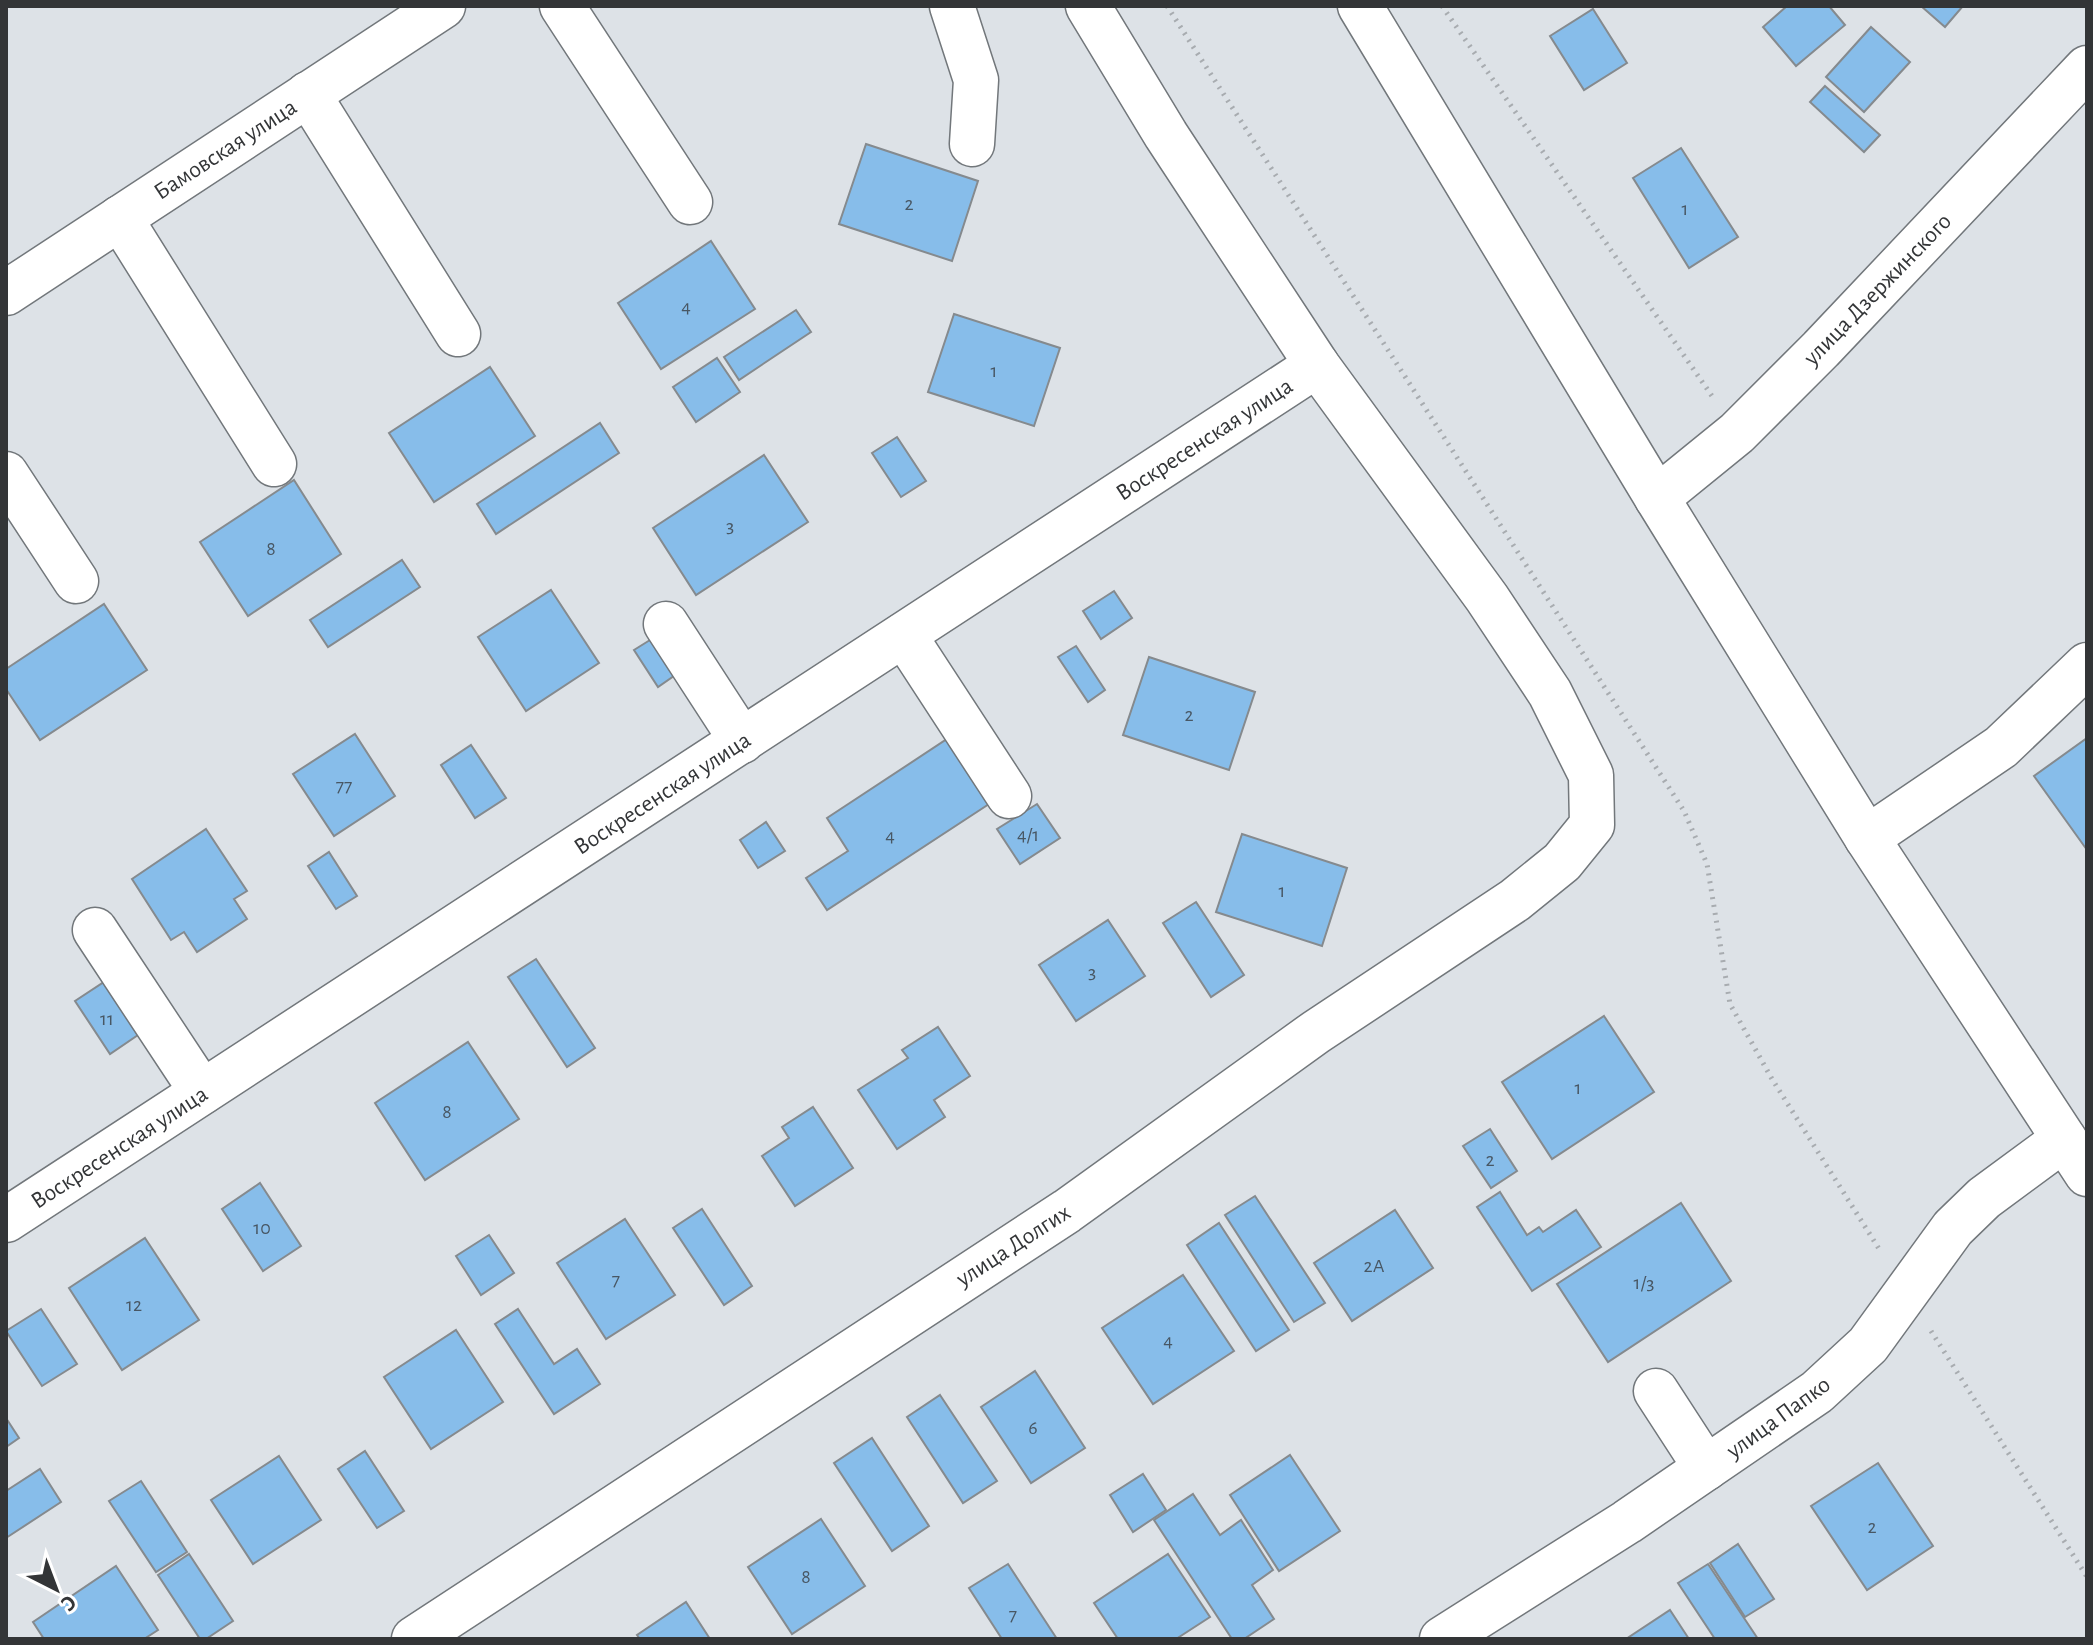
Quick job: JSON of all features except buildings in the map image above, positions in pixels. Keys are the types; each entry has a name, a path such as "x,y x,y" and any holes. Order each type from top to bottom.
{"street":[{"name":"Бамовская улица","path":"6,293 443,6"},
{"path":"562,6 690,202"},
{"path":"952,6 976,80 972,144"},
{"path":"1088,6 1166,135 1317,365"},
{"path":"1360,6 1657,498 1867,838 2076,1157"},
{"name":"улица Дзержинского","path":"1657,498 1737,433 2082,82"},
{"path":"308,94 458,334"},
{"path":"120,218 274,464"},
{"name":"Воскресенская улица","path":"6,1220 1317,365"},
{"name":"улица Долгих","path":"414,1639 1067,1211 1316,1032 1515,900 1562,862 1592,825 1591,775 1550,693 1487,598 1317,365"},
{"path":"6,474 76,581"},
{"path":"666,624 742,741"},
{"path":"904,635 1009,796"},
{"path":"1867,838 2001,747 2087,665"},
{"path":"95,930 202,1092"},
{"name":"улица Папко","path":"1442,1639 1627,1522 1817,1392 1868,1345 1953,1228 1984,1198 2076,1157"},
{"path":"1656,1391 1706,1468"}],"path":[{"path":"1442,6 1737,433"}]}
